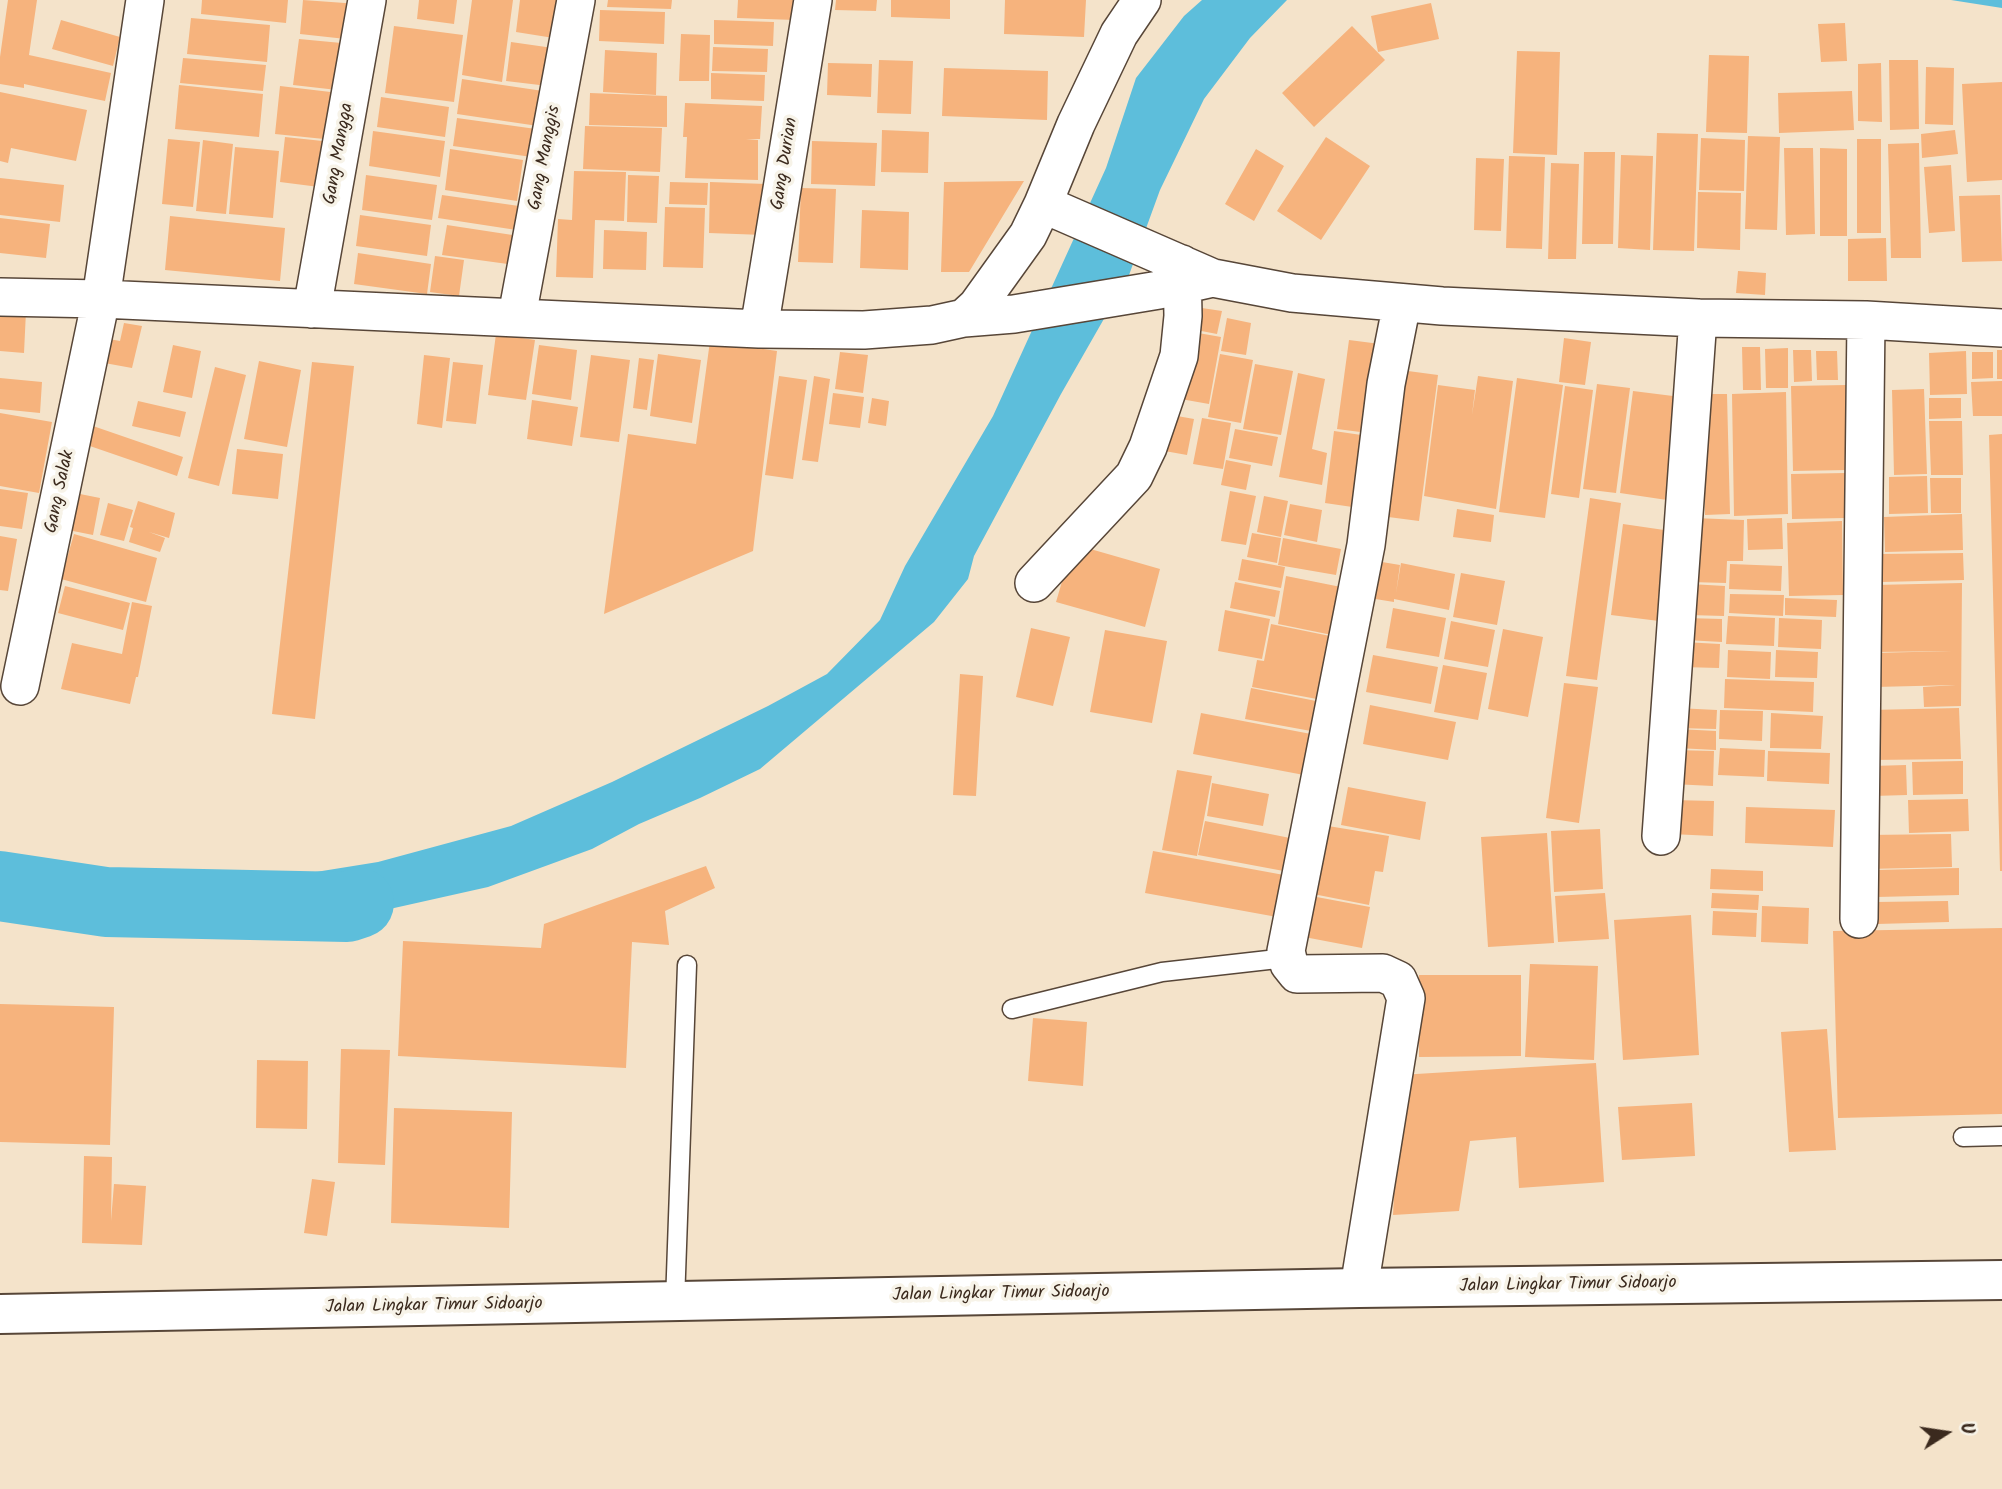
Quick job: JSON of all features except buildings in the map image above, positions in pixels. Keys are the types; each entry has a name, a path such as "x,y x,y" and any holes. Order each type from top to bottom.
{"main road":[{"name":"Jalan Lingkar Timur Sidoarjo","path":"0,1314 1359,1288 2002,1280"}],"street":[{"name":"Gang Salak","path":"20,686 101,299 145,0"},
{"name":"Gang Mangga","path":"312,309 367,0"},
{"name":"Gang Manggis","path":"517,316 576,0"},
{"name":"Gang Durian","path":"759,329 813,0"},
{"path":"964,318 978,306 1028,235 1057,211 1076,124 1119,34 1142,0"},
{"path":"1057,211 1182,275 1292,293 1402,303 1698,318 1866,320 2002,328"},
{"path":"0,298 101,299 759,329 864,330 932,325 964,318 1014,314 1182,275"},
{"path":"1034,583 1135,476 1157,423 1179,356 1183,316 1182,275"},
{"path":"1359,1288 1406,998 1398,980 1391,975 1297,974 1286,958 1366,545 1386,384 1402,303"},
{"path":"1661,836 1698,318"},
{"path":"1859,919 1866,320"}],"lane":[{"path":"1012,1009 1162,972 1286,958"},
{"path":"675,1302 687,965"},
{"path":"1963,1137 2002,1136"}],"water":[{"path":"1202,0 1287,0 1250,38 1204,99 1160,190 1129,275 974,556 968,579 934,622 760,769 639,824 592,849 488,887 345,919 264,927 266,880 378,862 511,826 612,782 768,706 827,674 880,620 905,566 993,416 1106,168 1136,78 1184,16"},
{"path":"1951,0 2002,0 2002,8"}],"waterway":[{"path":"0,886 106,902 347,907 359,903"}]}
